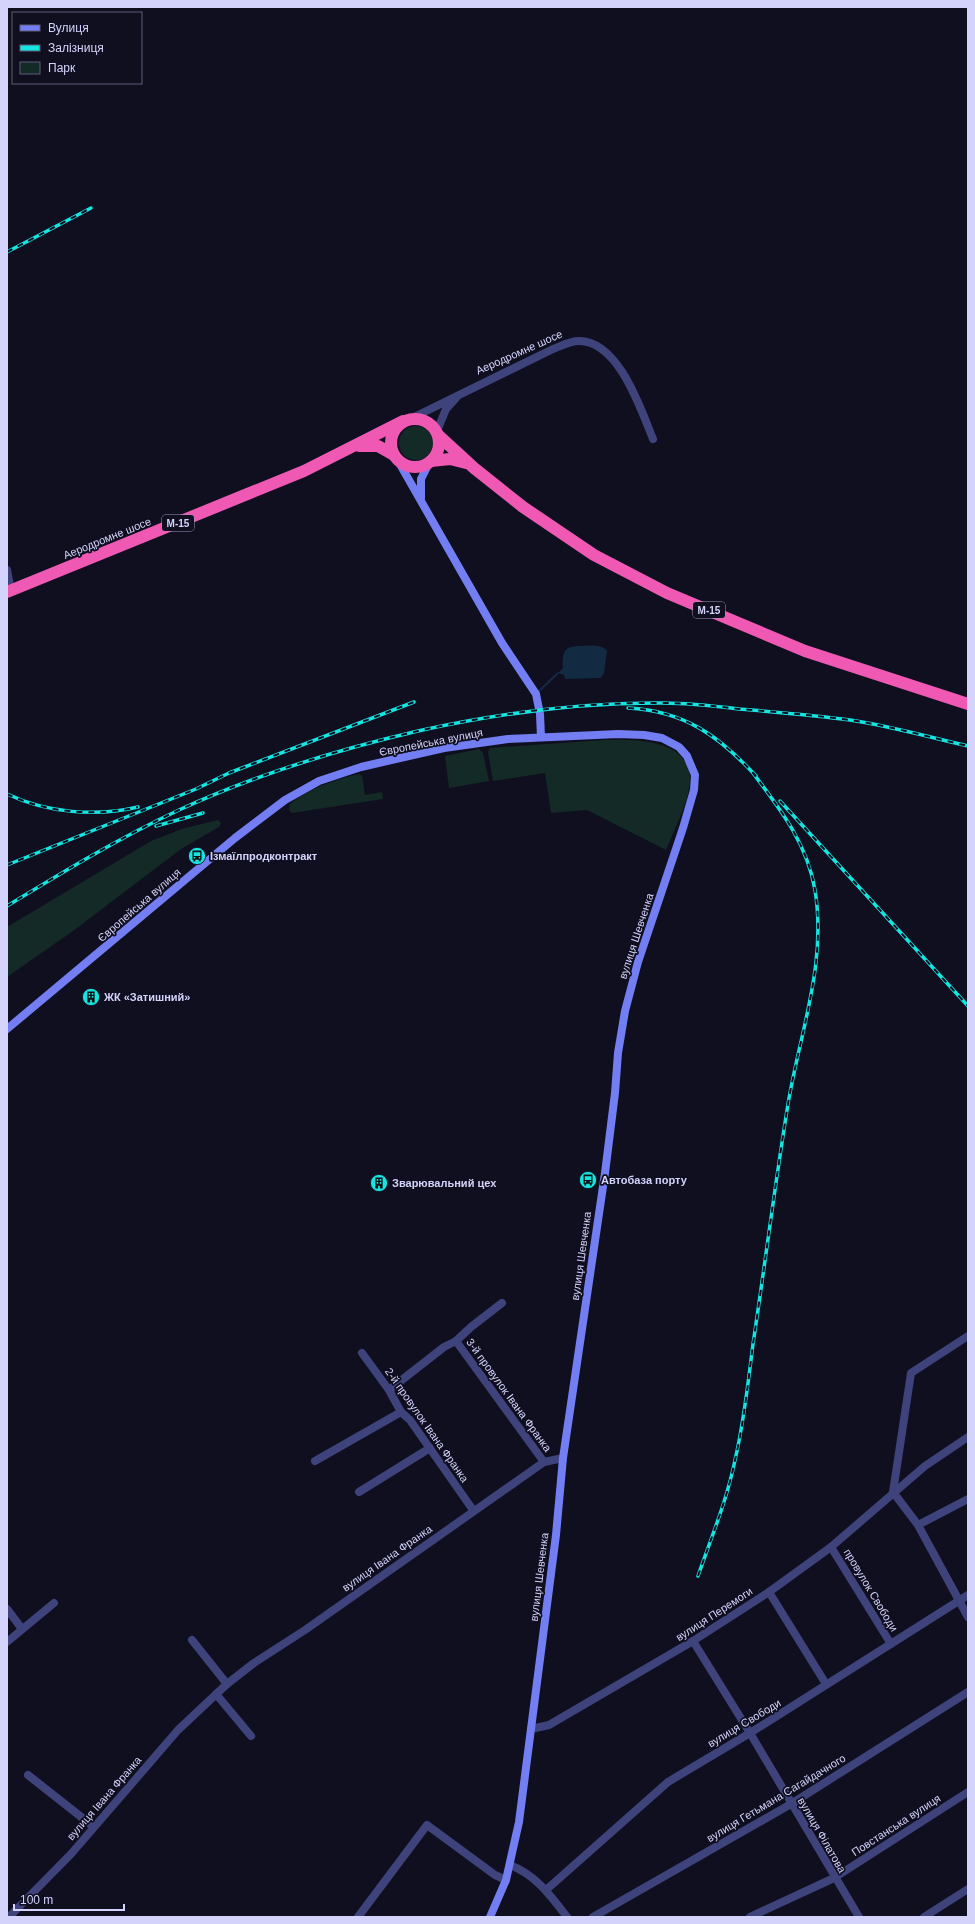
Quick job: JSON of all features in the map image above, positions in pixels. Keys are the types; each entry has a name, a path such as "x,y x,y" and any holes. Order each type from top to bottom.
{"highway":[{"name":"М-15","path":"406,421 422,419 430,424 474,468 523,507 594,555 668,593 805,651 968,704"},
{"name":"Аеродромне шосе","path":"9,591 255,492 348,450 406,421"},
{"path":"396,457 391,446 392,436 396,428 406,421"},
{"path":"430,462 439,449 438,433"},
{"name":"Аеродромне шосе","path":"348,450 360,446 372,445 384,448 396,457"},
{"name":"М-15","path":"396,457 405,465 415,467 444,459 457,460 474,468"}],"main road":[{"path":"396,457 502,643 536,694 540,714 541,737"},
{"path":"424,506 420,488 421,479 430,462"},
{"name":"вулиця Шевченка","path":"490,1917 506,1880 519,1822 556,1535 563,1458 605,1173 615,1093 618,1053 625,1011 638,962 683,828 694,790 695,775 687,756 679,747 662,738 644,735 618,734 541,737"},
{"name":"Європейська вулиця","path":"7,1030 229,843 285,800 302,790 345,772 444,748 508,739 541,737"}],"street":[{"name":"Аеродромне шосе","path":"406,421 462,392 566,343 580,341 602,350 615,362 644,413 653,439"},
{"name":"Аеродромне шосе","path":"438,433 446,409 462,392"},
{"path":"7,570 9,591"},
{"path":"389,1390 444,1347 456,1341 471,1327 502,1303"},
{"path":"968,1336 911,1374 893,1492 918,1525 968,1618"},
{"name":"3-й провулок Івана Франка","path":"456,1341 544,1462"},
{"name":"2-й провулок Івана Франка","path":"362,1353 389,1390 401,1412 410,1420 474,1510"},
{"path":"316,1461 401,1412"},
{"name":"вулиця Перемоги","path":"531,1729 549,1725 693,1641 769,1592 831,1546 925,1466 968,1437"},
{"path":"359,1492 430,1448"},
{"name":"вулиця Івана Франка","path":"9,1917 71,1854 178,1730 227,1684 254,1663 306,1630 544,1462 563,1458"},
{"path":"918,1525 968,1499"},
{"name":"провулок Свободи","path":"831,1546 891,1644"},
{"path":"769,1592 826,1684"},
{"name":"вулиця Свободи","path":"546,1890 668,1782 750,1733 968,1595"},
{"path":"7,1642 54,1603"},
{"path":"7,1609 22,1629"},
{"path":"192,1640 227,1684"},
{"name":"вулиця Філатова","path":"693,1641 750,1733 834,1878 859,1917"},
{"name":"вулиця Гетьмана Сагайдачного","path":"593,1917 791,1804 968,1692"},
{"path":"216,1694 251,1736"},
{"path":"28,1775 94,1827"},
{"name":"Повстанська вулиця","path":"750,1917 834,1878 968,1792"},
{"path":"358,1917 427,1825 495,1875 506,1880"},
{"path":"510,1865 521,1870 546,1890 567,1917"},
{"path":"924,1917 968,1889"}],"green space":[{"path":"416,426 428,431 433,443 428,455 416,460 404,455 399,443 404,431"},
{"path":"605,740 633,740 663,745 675,751 684,760 689,772 689,789 682,811 666,850 587,810 551,813 545,773 493,781 488,752 490,748"},
{"path":"479,749 483,753 489,781 449,788 445,756"},
{"path":"359,774 362,776 365,795 382,792 383,799 292,813 289,810 290,804 306,793 331,782"},
{"path":"218,820 221,823 219,827 181,849 73,931 7,977 7,927 151,841 182,829"}],"water":[{"path":"589,645 605,648 607,651 604,673 601,678 565,679 564,675 558,673 563,668 563,657 566,650 577,646"}],"waterway":[{"path":"538,692 558,673"}],"railway":[{"path":"7,252 91,208"},
{"path":"7,865 196,789 229,773 414,702"},
{"path":"7,906 70,868 135,832 208,797 296,764 357,746 418,731 479,719 540,710 602,704 664,703 702,705 865,722 968,746"},
{"path":"628,708 667,714 700,728 728,749 756,776"},
{"path":"698,1576 728,1490 741,1431 783,1134 793,1077 810,998 818,945 818,917 815,890 806,857 791,827 753,773"},
{"path":"7,794 38,805 72,811 105,812 138,807"},
{"path":"780,801 968,1006"},
{"path":"156,826 203,813"}],"place":[{"name":"Ізмаїлпродконтракт","path":"197,856"},
{"name":"ЖК «Затишний»","path":"91,997"},
{"name":"Автобаза порту","path":"588,1180"},
{"name":"Зварювальний цех","path":"379,1183"}]}
